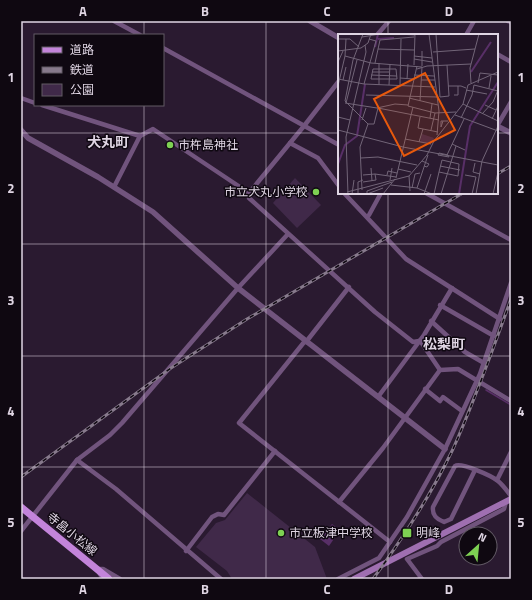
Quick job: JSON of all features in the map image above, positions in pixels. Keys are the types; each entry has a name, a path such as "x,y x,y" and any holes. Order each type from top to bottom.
{"main road":[{"path":"354,579 508,501"},
{"name":"寺畠小松線","path":"21,507 109,579"}],"street":[{"path":"114,21 138,34"},
{"path":"310,21 338,37"},
{"path":"378,34 389,21"},
{"path":"467,34 474,21"},
{"path":"164,49 338,144"},
{"path":"498,55 511,62"},
{"path":"338,81 304,126 249,193 249,198 375,312 413,342 419,341"},
{"path":"21,98 34,103"},
{"path":"498,124 511,102"},
{"path":"45,106 140,136"},
{"path":"498,126 511,133"},
{"path":"114,187 140,136 153,129 249,193"},
{"path":"21,130 28,138 44,148 114,187 153,212 238,288 445,449"},
{"path":"290,143 318,158 338,185"},
{"path":"345,194 406,259 500,319"},
{"path":"369,215 380,194"},
{"path":"428,194 511,240"},
{"path":"21,531 77,460 110,435 122,423 238,288 288,234"},
{"path":"338,579 379,558 407,517 445,449 484,363 511,283"},
{"path":"349,287 239,423 390,542"},
{"path":"378,397 424,336 440,305 452,288"},
{"path":"440,305 494,336"},
{"path":"431,321 464,352 484,363"},
{"path":"419,341 440,370"},
{"path":"339,502 440,370 458,369 511,401"},
{"path":"425,390 440,401 443,397 462,411"},
{"path":"186,551 212,517 218,514 224,515 275,451"},
{"path":"497,480 511,452"},
{"path":"77,460 116,490 186,551 221,579"},
{"path":"475,470 451,520 444,522 436,518 433,514 433,507 455,466 462,464 497,480 511,496"},
{"path":"422,579 407,559 437,546 441,542 504,509 508,501"},
{"path":"97,569 104,579"},
{"path":"97,569 103,569 120,579"}],"green space":[{"path":"295,178 321,205 297,228 273,203"},
{"path":"247,493 315,547 327,579 232,579 227,571 196,547 216,523 225,520"}],"shaded area":[{"path":"332,524 340,530 329,546 320,539"}],"waterway":[{"path":"486,390 511,405"}],"railway":[{"path":"498,173 511,166"},
{"path":"21,477 171,368 247,319 461,194"},
{"path":"373,579 416,516 453,449 491,356 511,299"}],"place":[{"name":"市杵島神社","path":"170,145"},
{"name":"市立犬丸小学校","path":"316,192"},
{"name":"市立板津中学校","path":"281,533"},
{"name":"明峰","path":"407,533"}],"district":[{"name":"犬丸町","path":"108,142"},
{"name":"松梨町","path":"444,344"}]}
